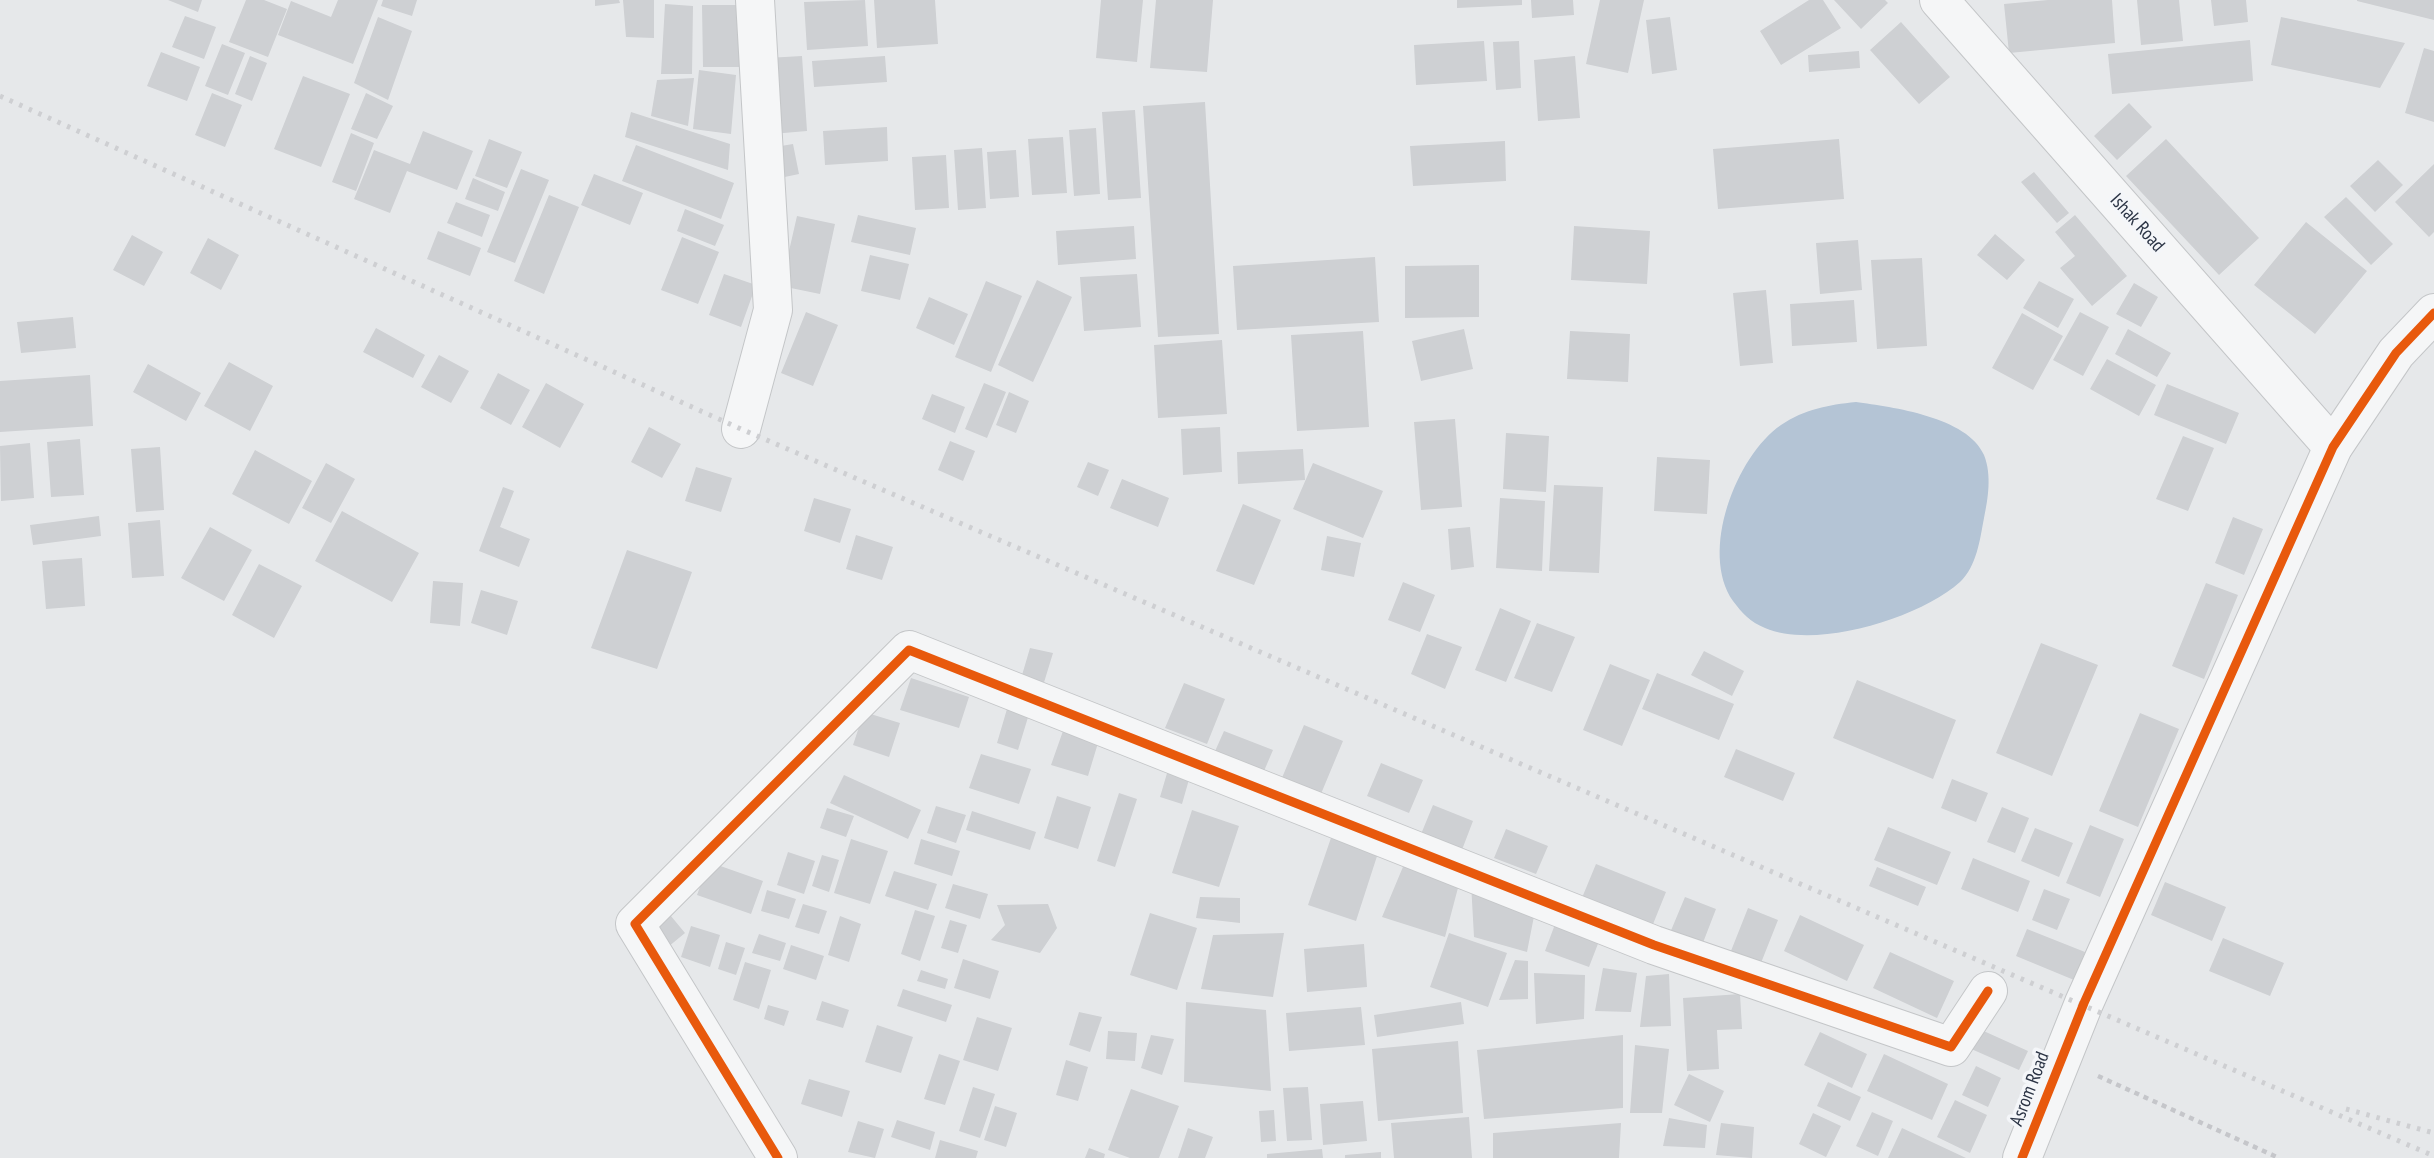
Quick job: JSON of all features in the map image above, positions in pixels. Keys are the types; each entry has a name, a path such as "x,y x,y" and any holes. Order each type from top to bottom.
{"street":[{"path":"741,429 773,310 755,0"},
{"name":"Ishak Road","path":"1940,0 2333,447"},
{"name":"Asrom Road","path":"2022,1158 2066,1046 2333,447 2396,353 2434,313"},
{"path":"778,1158 635,924 909,650 1654,945 1951,1047 1987,991"}],"path":[{"path":"2066,1046 2279,1158"}],"water":[{"path":"1856,402 1928,416 1962,431 1975,442 1984,455 1988,487 1981,535 1974,560 1966,576 1942,595 1920,607 1867,627 1811,635 1786,634 1765,628 1751,620 1740,609 1723,581 1721,532 1737,481 1765,439 1781,425 1817,409"}],"building":[{"path":"168,0 202,0 198,12"},
{"path":"246,0 264,0 287,9 268,57 229,42"},
{"path":"338,0 378,0 353,64 278,35 291,1 331,17"},
{"path":"383,0 417,0 412,16 381,6"},
{"path":"595,0 619,0 620,3 595,6"},
{"path":"623,0 654,0 654,38 626,37"},
{"path":"865,0 868,46 807,50 804,2"},
{"path":"874,0 935,0 938,44 877,48"},
{"path":"1101,0 1143,0 1137,62 1096,58"},
{"path":"1156,0 1213,0 1207,72 1150,68"},
{"path":"1457,0 1522,0 1522,5 1457,8"},
{"path":"1531,0 1573,0 1574,15 1532,18"},
{"path":"1600,0 1644,0 1628,73 1586,64"},
{"path":"1809,0 1823,0 1841,28 1781,65 1760,31"},
{"path":"1834,0 1885,0 1888,3 1861,29"},
{"path":"2048,0 2112,0 2115,43 2009,53 2004,4"},
{"path":"2137,0 2179,0 2183,41 2141,45"},
{"path":"2211,0 2246,0 2248,22 2214,26"},
{"path":"2357,0 2434,0 2434,20 2357,1"},
{"path":"665,4 693,6 692,74 661,74"},
{"path":"702,5 747,5 747,67 703,67"},
{"path":"185,16 216,27 204,59 172,47"},
{"path":"378,17 412,31 388,100 354,83"},
{"path":"1670,17 1677,70 1652,74 1646,20"},
{"path":"2281,17 2405,43 2380,88 2271,65"},
{"path":"1901,22 1950,77 1919,104 1870,50"},
{"path":"2250,40 2253,81 2112,94 2108,54"},
{"path":"1484,41 1487,81 1416,85 1414,45"},
{"path":"1519,41 1521,88 1496,90 1493,42"},
{"path":"222,44 245,53 228,95 205,86"},
{"path":"2424,48 2434,51 2434,122 2405,113"},
{"path":"1859,51 1860,68 1809,72 1808,55"},
{"path":"161,52 200,67 187,101 147,86"},
{"path":"250,56 267,63 252,101 235,94"},
{"path":"802,56 807,131 772,134 767,58"},
{"path":"885,56 887,82 814,87 812,61"},
{"path":"1575,56 1580,118 1538,121 1534,60"},
{"path":"699,70 736,75 731,134 693,129"},
{"path":"303,76 350,94 321,167 274,149"},
{"path":"694,78 688,126 651,116 657,80"},
{"path":"212,93 242,105 225,147 195,135"},
{"path":"366,93 393,106 377,139 351,129"},
{"path":"1205,102 1219,334 1158,337 1143,106"},
{"path":"2129,103 2152,127 2117,160 2094,136"},
{"path":"1135,110 1141,198 1108,200 1102,112"},
{"path":"631,112 730,144 728,170 625,137"},
{"path":"887,127 888,161 825,165 823,131"},
{"path":"1096,128 1100,194 1074,196 1069,130"},
{"path":"423,131 473,151 457,190 407,171 390,213 354,199 374,150 410,164"},
{"path":"351,133 374,143 356,191 332,182"},
{"path":"1063,137 1067,193 1032,195 1028,139"},
{"path":"489,139 522,152 507,188 475,176"},
{"path":"1839,139 1844,199 1718,209 1713,149"},
{"path":"2166,139 2259,238 2219,275 2126,176"},
{"path":"1505,141 1506,181 1413,186 1410,146"},
{"path":"793,144 799,174 775,179 769,148"},
{"path":"636,145 734,183 721,219 622,181"},
{"path":"982,148 986,208 958,210 954,150"},
{"path":"1016,150 1019,197 990,199 987,152"},
{"path":"946,155 949,208 915,210 912,157"},
{"path":"2378,160 2403,185 2375,212 2350,186"},
{"path":"2434,164 2434,232 2429,237 2395,202"},
{"path":"521,169 549,180 515,263 487,252"},
{"path":"2034,172 2069,213 2057,223 2021,182"},
{"path":"594,174 643,193 630,225 581,205"},
{"path":"473,178 505,192 498,211 465,199"},
{"path":"549,195 579,207 544,294 514,281"},
{"path":"2346,197 2393,244 2371,265 2324,217"},
{"path":"456,202 490,215 482,237 447,223"},
{"path":"685,209 724,225 715,246 677,231"},
{"path":"858,215 916,228 910,255 851,242"},
{"path":"2075,215 2127,276 2092,306 2060,268 2075,256 2055,232"},
{"path":"797,216 835,224 820,294 781,286"},
{"path":"2306,222 2367,271 2315,334 2254,285"},
{"path":"1134,226 1136,259 1058,265 1056,231"},
{"path":"1574,226 1650,231 1647,284 1571,280"},
{"path":"438,231 481,248 470,276 427,259"},
{"path":"1995,234 2025,260 2007,280 1977,255"},
{"path":"132,235 163,252 144,286 113,270"},
{"path":"682,237 719,252 698,304 661,290"},
{"path":"208,238 239,255 221,290 190,273"},
{"path":"1858,240 1862,290 1820,294 1816,243"},
{"path":"870,255 909,264 900,300 861,291"},
{"path":"1375,257 1379,322 1237,330 1233,266"},
{"path":"1922,258 1927,346 1877,349 1871,260"},
{"path":"1479,265 1479,317 1405,318 1405,266"},
{"path":"724,274 756,285 741,327 709,315"},
{"path":"1137,274 1141,327 1084,331 1080,277"},
{"path":"1037,280 1072,297 1033,382 998,365"},
{"path":"986,281 1022,296 991,372 955,357"},
{"path":"2039,281 2074,299 2058,328 2023,308"},
{"path":"2134,283 2158,297 2141,327 2116,314"},
{"path":"1766,290 1773,363 1740,366 1733,293"},
{"path":"929,297 968,314 954,345 916,328"},
{"path":"1854,300 1857,342 1792,346 1790,304"},
{"path":"806,312 838,325 813,386 781,373"},
{"path":"2080,312 2109,327 2083,376 2053,360"},
{"path":"2022,313 2063,336 2033,390 1992,368"},
{"path":"73,317 76,348 21,353 17,322"},
{"path":"376,328 425,355 413,378 363,352"},
{"path":"1464,329 1473,369 1421,381 1412,341"},
{"path":"2128,329 2171,353 2157,377 2115,354"},
{"path":"1363,331 1369,427 1297,431 1291,335"},
{"path":"1570,331 1630,334 1628,382 1567,379"},
{"path":"1222,340 1227,414 1158,418 1154,345"},
{"path":"439,355 469,371 451,403 421,387"},
{"path":"2107,359 2156,385 2139,416 2090,389"},
{"path":"229,362 273,386 250,431 204,406"},
{"path":"148,364 201,393 186,421 133,392"},
{"path":"498,373 530,390 511,425 480,408"},
{"path":"90,375 93,426 0,432 0,381"},
{"path":"546,383 584,404 560,448 522,427"},
{"path":"984,383 1006,392 987,438 965,429"},
{"path":"2167,384 2239,413 2226,444 2154,415"},
{"path":"1009,392 1029,401 1016,433 996,425"},
{"path":"932,394 965,407 955,433 922,419"},
{"path":"1455,419 1462,507 1421,510 1414,422"},
{"path":"649,427 681,444 662,478 631,462"},
{"path":"1220,427 1222,472 1183,475 1181,429"},
{"path":"1506,433 1549,436 1546,492 1503,489"},
{"path":"2183,436 2214,448 2188,511 2156,499"},
{"path":"80,439 84,495 51,497 47,442"},
{"path":"950,441 975,451 963,481 938,470"},
{"path":"30,443 34,498 1,501 0,446"},
{"path":"160,447 164,510 136,512 131,449"},
{"path":"1303,449 1305,480 1238,484 1237,452"},
{"path":"255,450 312,481 289,524 232,494"},
{"path":"1657,457 1710,460 1707,514 1654,511"},
{"path":"1088,462 1109,470 1098,496 1077,487"},
{"path":"326,463 355,479 331,523 302,508"},
{"path":"1313,463 1383,491 1363,538 1293,509"},
{"path":"696,467 732,478 721,512 685,501"},
{"path":"1122,479 1169,498 1158,527 1110,508"},
{"path":"1554,485 1603,487 1599,573 1549,571"},
{"path":"503,487 514,491 500,527 530,539 519,567 479,551"},
{"path":"814,498 851,509 840,543 804,531"},
{"path":"1500,498 1545,501 1542,571 1496,568"},
{"path":"1243,504 1281,520 1254,585 1216,571"},
{"path":"342,511 419,553 392,602 315,561"},
{"path":"99,516 101,536 33,545 30,525"},
{"path":"2233,517 2263,529 2244,575 2215,563"},
{"path":"160,520 164,576 132,578 128,523"},
{"path":"210,527 252,550 224,601 181,578"},
{"path":"1470,527 1474,567 1451,570 1448,529"},
{"path":"856,535 893,547 882,580 846,569"},
{"path":"1327,536 1361,543 1354,577 1321,570"},
{"path":"627,550 692,572 657,669 591,648"},
{"path":"82,558 85,606 46,609 42,561"},
{"path":"259,564 302,586 274,638 232,615"},
{"path":"433,581 463,583 460,626 430,623"},
{"path":"1403,582 1435,595 1420,632 1388,620"},
{"path":"2206,583 2238,595 2204,679 2172,666"},
{"path":"481,590 518,601 507,635 471,623"},
{"path":"1500,608 1531,621 1506,682 1475,670"},
{"path":"1537,623 1575,637 1552,692 1514,678"},
{"path":"1427,634 1462,647 1445,689 1411,674"},
{"path":"2041,643 2098,665 2052,776 1996,753"},
{"path":"1030,648 1053,653 1042,689 1020,682"},
{"path":"1704,651 1744,671 1732,696 1691,675"},
{"path":"1610,664 1650,680 1622,746 1583,730"},
{"path":"1657,673 1734,704 1719,740 1642,709"},
{"path":"911,678 969,697 959,728 900,710"},
{"path":"1857,680 1956,720 1933,779 1833,738"},
{"path":"1184,683 1225,699 1207,744 1165,728"},
{"path":"1007,709 1029,714 1018,750 997,743"},
{"path":"864,712 900,723 889,757 853,745"},
{"path":"2140,713 2179,729 2138,827 2099,811"},
{"path":"1304,725 1343,741 1318,801 1279,785"},
{"path":"1063,731 1098,743 1088,776 1051,765"},
{"path":"1224,731 1273,750 1261,778 1212,758"},
{"path":"1736,749 1795,773 1783,801 1724,777"},
{"path":"981,754 1031,769 1019,804 969,788"},
{"path":"1170,763 1192,769 1182,804 1160,797"},
{"path":"1381,763 1423,780 1409,813 1367,796"},
{"path":"844,775 921,810 908,839 830,803"},
{"path":"1952,779 1988,793 1976,822 1941,808"},
{"path":"1119,793 1137,799 1115,867 1097,861"},
{"path":"1057,796 1091,807 1078,849 1044,838"},
{"path":"1433,805 1473,821 1460,855 1419,839"},
{"path":"936,806 966,815 956,843 927,833"},
{"path":"2002,807 2029,818 2015,853 1987,842"},
{"path":"827,808 854,816 846,837 820,828"},
{"path":"1192,810 1239,826 1219,887 1172,873"},
{"path":"972,811 1036,832 1030,850 966,830"},
{"path":"2090,825 2124,839 2100,897 2066,883"},
{"path":"1888,827 1951,852 1937,885 1874,860"},
{"path":"2035,828 2073,843 2059,877 2021,861"},
{"path":"1506,829 1548,846 1536,874 1494,858"},
{"path":"1333,832 1379,850 1356,921 1308,905"},
{"path":"851,839 888,851 870,904 834,893"},
{"path":"921,839 960,851 952,876 914,864"},
{"path":"788,852 815,861 804,894 777,885"},
{"path":"822,855 839,860 829,892 812,886"},
{"path":"1973,858 2030,881 2018,912 1961,889"},
{"path":"709,862 763,881 751,914 697,895"},
{"path":"1405,862 1459,884 1445,937 1382,917"},
{"path":"1596,864 1666,892 1649,934 1579,905"},
{"path":"1877,867 1926,887 1918,906 1869,886"},
{"path":"894,871 937,884 928,910 885,896"},
{"path":"2165,882 2226,907 2212,941 2151,915"},
{"path":"1471,883 1536,906 1527,952 1474,937"},
{"path":"953,884 988,894 980,919 945,908"},
{"path":"2044,889 2070,899 2057,930 2032,920"},
{"path":"767,890 796,899 789,919 761,911"},
{"path":"1200,897 1240,898 1240,923 1196,918"},
{"path":"1685,897 1716,909 1699,953 1667,940"},
{"path":"803,904 827,911 819,934 795,927"},
{"path":"1048,904 1057,928 1040,953 991,940 1005,925 997,905"},
{"path":"1748,908 1778,920 1757,973 1727,961"},
{"path":"666,910 685,933 668,947 649,925"},
{"path":"915,910 935,916 920,961 901,954"},
{"path":"1150,913 1197,928 1177,990 1130,975"},
{"path":"1800,915 1864,945 1847,981 1784,951"},
{"path":"840,916 861,924 849,962 828,955"},
{"path":"1557,919 1601,936 1589,967 1545,951"},
{"path":"950,920 967,925 958,953 941,948"},
{"path":"691,926 720,935 710,967 681,957"},
{"path":"2027,929 2085,952 2074,980 2016,956"},
{"path":"1284,933 1273,997 1201,989 1213,935"},
{"path":"1449,933 1507,953 1488,1007 1430,987"},
{"path":"759,934 786,943 780,961 752,953"},
{"path":"2223,938 2284,963 2270,996 2209,971"},
{"path":"726,942 745,948 736,975 718,969"},
{"path":"1364,944 1367,987 1307,992 1304,949"},
{"path":"791,945 824,956 816,980 783,969"},
{"path":"1890,952 1954,981 1937,1018 1873,988"},
{"path":"963,959 999,971 990,999 954,988"},
{"path":"1515,960 1528,961 1528,999 1499,1000"},
{"path":"745,962 771,970 759,1009 733,1000"},
{"path":"1603,968 1637,973 1631,1012 1595,1011"},
{"path":"921,970 948,979 945,989 917,981"},
{"path":"1534,973 1585,975 1584,1019 1536,1024"},
{"path":"1669,974 1671,1026 1640,1027 1646,976"},
{"path":"903,989 952,1005 946,1022 897,1006"},
{"path":"1740,994 1742,1029 1717,1030 1719,1069 1687,1071 1683,998"},
{"path":"822,1001 849,1010 843,1028 816,1020"},
{"path":"1186,1002 1266,1010 1271,1091 1184,1082"},
{"path":"1461,1002 1464,1024 1377,1037 1374,1015"},
{"path":"768,1005 789,1011 784,1026 764,1019"},
{"path":"1361,1007 1365,1045 1289,1051 1286,1013"},
{"path":"1079,1012 1102,1017 1090,1052 1069,1045"},
{"path":"977,1017 1012,1028 998,1071 963,1060"},
{"path":"877,1025 913,1037 901,1073 865,1062"},
{"path":"1977,1028 2028,1051 2019,1070 1969,1048"},
{"path":"1108,1031 1137,1033 1135,1061 1106,1059"},
{"path":"1820,1032 1867,1054 1852,1088 1804,1065"},
{"path":"1151,1035 1174,1039 1162,1075 1141,1068"},
{"path":"1623,1035 1623,1108 1484,1119 1477,1050"},
{"path":"1458,1041 1463,1113 1378,1121 1372,1049"},
{"path":"1635,1045 1669,1049 1662,1113 1630,1113"},
{"path":"939,1054 960,1061 945,1105 924,1099"},
{"path":"1884,1054 1948,1084 1932,1120 1867,1091"},
{"path":"1066,1060 1088,1067 1078,1101 1056,1095"},
{"path":"1976,1066 2001,1078 1988,1107 1962,1095"},
{"path":"1689,1074 1724,1091 1710,1122 1674,1105"},
{"path":"809,1079 850,1091 842,1117 801,1104"},
{"path":"1828,1082 1861,1097 1850,1121 1817,1106"},
{"path":"973,1087 995,1094 980,1138 959,1131"},
{"path":"1308,1087 1312,1140 1287,1141 1283,1088"},
{"path":"1131,1089 1179,1106 1159,1158 1130,1158 1108,1150"},
{"path":"1955,1100 1987,1115 1970,1153 1937,1137"},
{"path":"1363,1101 1367,1141 1323,1145 1320,1104"},
{"path":"995,1106 1017,1113 1006,1147 984,1140"},
{"path":"1274,1110 1276,1141 1261,1142 1259,1111"},
{"path":"1872,1112 1893,1121 1878,1156 1856,1146"},
{"path":"1813,1113 1841,1126 1826,1157 1799,1144"},
{"path":"1469,1117 1472,1158 1394,1158 1391,1123"},
{"path":"1669,1118 1707,1125 1705,1148 1663,1146"},
{"path":"897,1120 935,1132 930,1150 891,1137"},
{"path":"858,1121 884,1129 875,1158 848,1152"},
{"path":"1621,1123 1619,1158 1493,1158 1493,1133"},
{"path":"1721,1123 1754,1127 1752,1158 1716,1155"},
{"path":"1188,1128 1213,1137 1205,1158 1178,1158"},
{"path":"1902,1128 1966,1158 1888,1158"},
{"path":"940,1140 978,1151 976,1158 935,1158"},
{"path":"1089,1148 1105,1154 1104,1158 1085,1158"},
{"path":"1322,1149 1323,1158 1267,1158 1267,1154"},
{"path":"1381,1152 1381,1158 1345,1158 1345,1155"}],"railway":[{"path":"0,96 741,429 2434,1156"},
{"path":"2346,1109 2434,1133"}],"cycle path":[{"path":"2022,1158 2084,1003 2333,447 2396,353 2434,313"},
{"path":"778,1158 635,924 909,650 1654,945 1951,1047 1988,991"}]}
